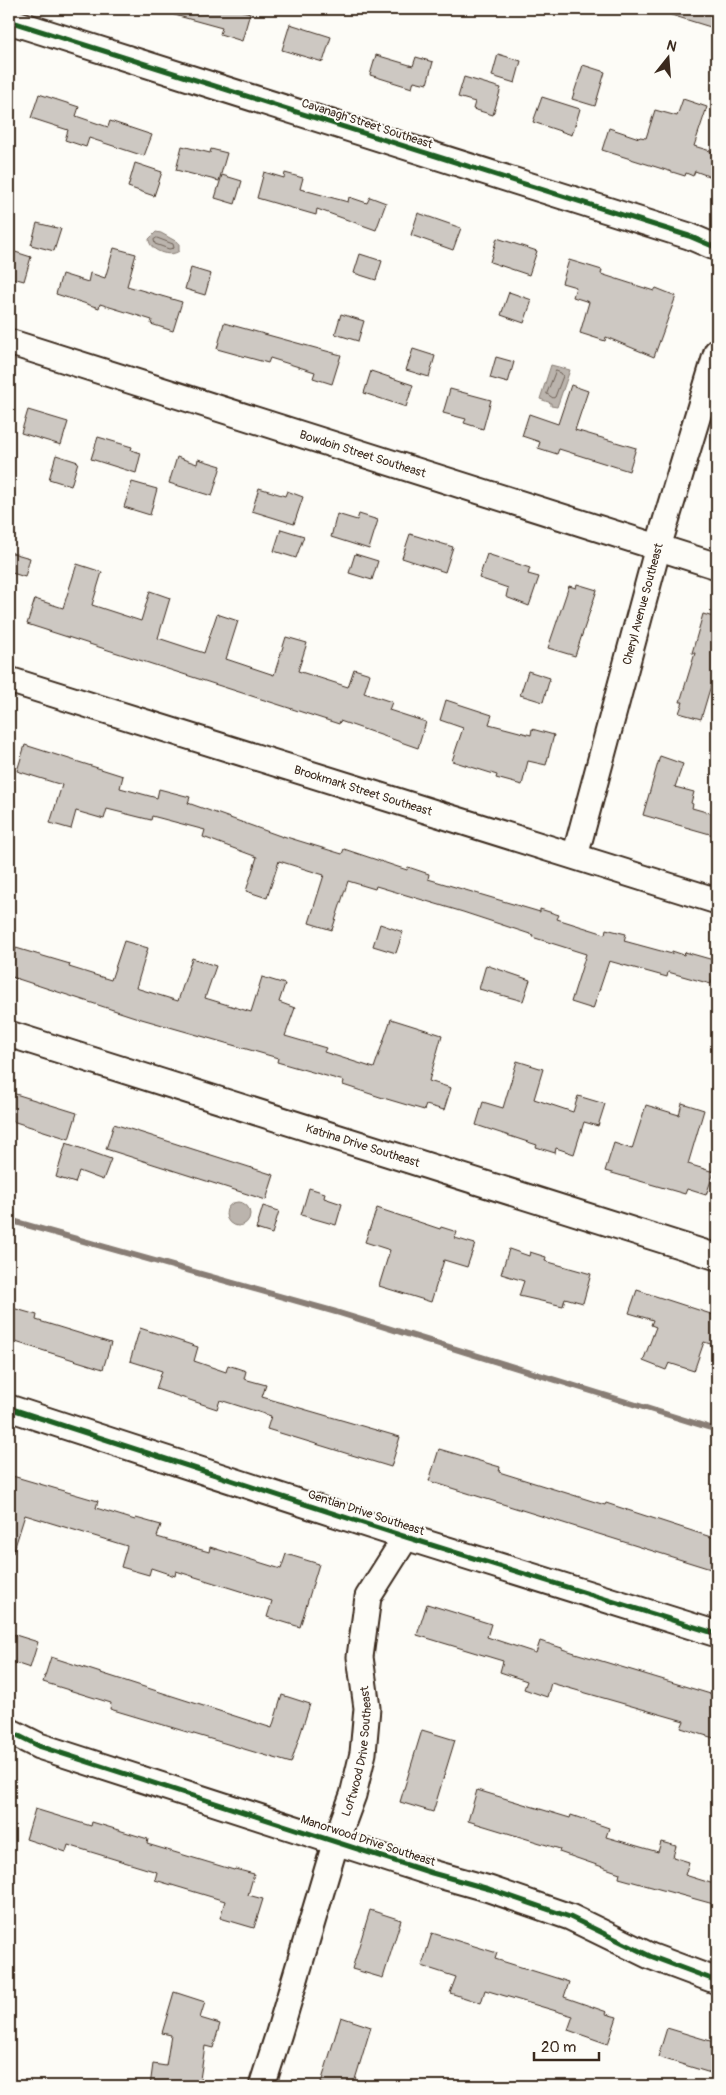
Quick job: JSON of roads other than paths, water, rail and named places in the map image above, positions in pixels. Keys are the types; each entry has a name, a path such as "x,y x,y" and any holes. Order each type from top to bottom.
{"street":[{"name":"Cavanagh Street Southeast","path":"9,21 680,233 714,245 717,248"},
{"name":"Bowdoin Street Southeast","path":"9,342 717,566"},
{"name":"Cheryl Avenue Southeast","path":"575,856 658,547 717,352"},
{"name":"Brookmark Street Southeast","path":"9,680 717,901"},
{"name":"Katrina Drive Southeast","path":"9,1034 717,1257"},
{"name":"Gentian Drive Southeast","path":"9,1408 406,1537 717,1634"},
{"name":"Loftwood Drive Southeast","path":"264,2086 263,2083 336,1841 353,1794 363,1753 367,1708 360,1657 368,1597 406,1537"},
{"name":"Manorwood Drive Southeast","path":"9,1732 39,1746 489,1890 570,1918 650,1956 717,1981"}],"water":[{"path":"156,232 179,243 179,251 171,254 161,252 152,247 149,239"},
{"path":"551,365 570,370 557,407 551,406 551,403 540,399"},
{"path":"238,1202 247,1205 250,1214 247,1223 238,1226 229,1223 226,1214 229,1205"}],"waterway":[{"path":"9,1220 336,1312 717,1430"}]}
